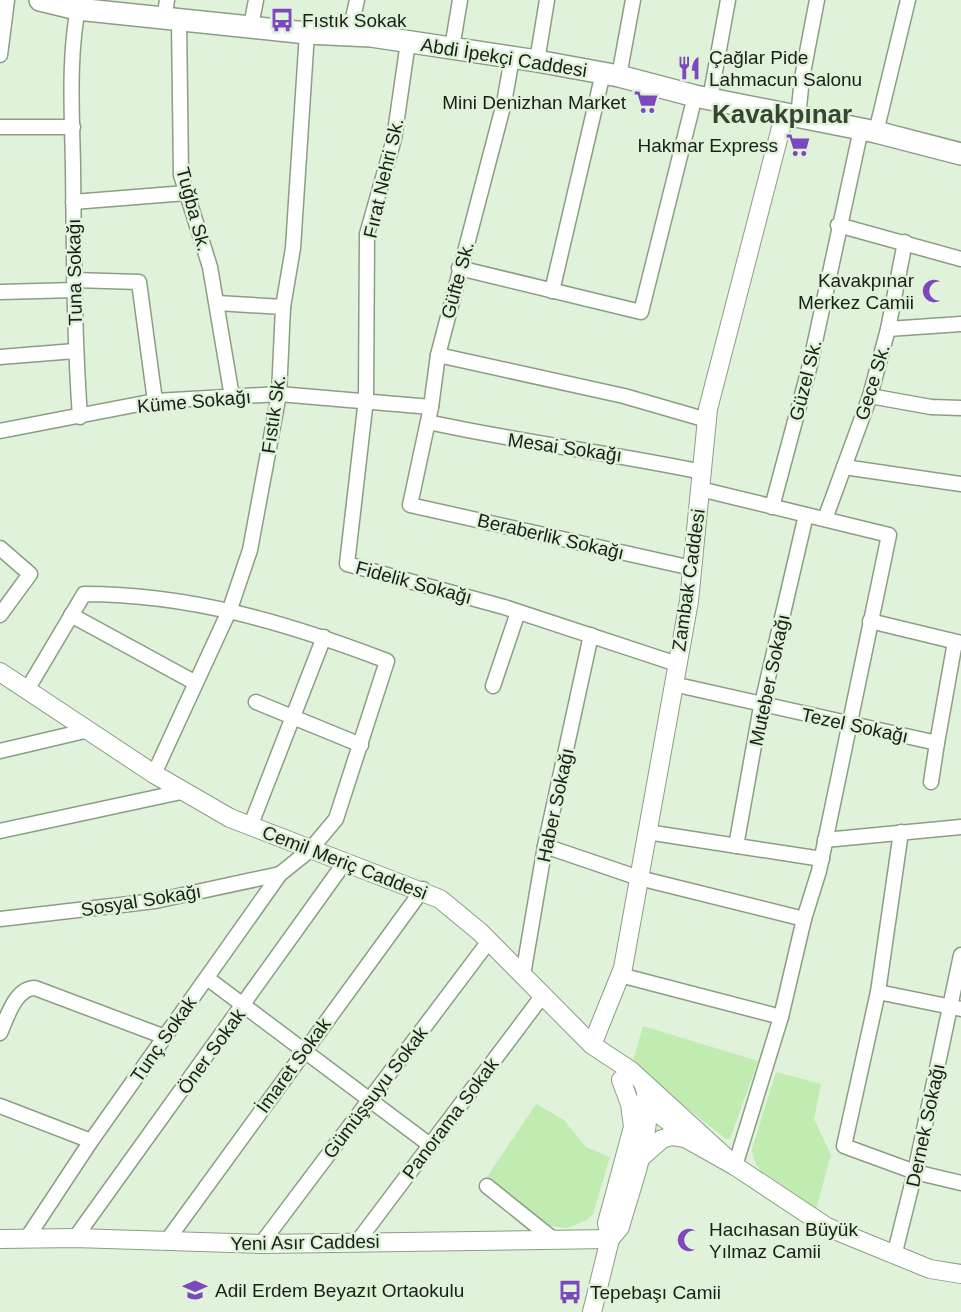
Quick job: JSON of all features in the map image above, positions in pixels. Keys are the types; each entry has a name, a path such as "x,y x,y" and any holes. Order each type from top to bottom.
{"main road":[{"name":"Abdi İpekçi Caddesi","path":"40,0 170,13 307,33 408,42 537,61 611,74 702,97 868,131 961,154"}],"street":[{"path":"0,55 7,0"},
{"path":"251,26 256,0"},
{"path":"349,36 357,0"},
{"path":"452,48 460,0"},
{"path":"537,61 547,0"},
{"path":"552,291 633,0"},
{"path":"459,268 640,312 727,0"},
{"path":"791,116 802,78 817,0"},
{"name":"Güzel Sk.","path":"772,507 810,365 838,225 908,0"},
{"name":"Tuna Sokağı","path":"78,5 74,22 73,202 75,351 80,417"},
{"name":"Tuğba Sk.","path":"170,13 181,175 210,267 232,397"},
{"name":"Fıstık Sk.","path":"154,774 194,682 230,609 250,550 279,394 283,307 293,248 307,33"},
{"name":"Fırat Nehri Sk.","path":"366,399 367,234 394,139 408,42"},
{"name":"Güfte Sk.","path":"410,505 438,355 494,143 512,58"},
{"name":"Zambak Caddesi","path":"592,1045 620,975 639,878 692,568 707,420 791,116"},
{"path":"0,127 73,127"},
{"path":"73,202 186,193"},
{"path":"838,225 961,260"},
{"name":"Gece Sk.","path":"825,519 870,396 888,329 905,242"},
{"path":"0,292 139,282 155,401"},
{"path":"217,303 283,307"},
{"path":"888,329 961,324"},
{"path":"0,357 75,351"},
{"path":"438,355 624,396 707,420"},
{"name":"Küme Sokağı","path":"0,431 155,401 279,394 366,399 429,414"},
{"path":"870,396 931,407 961,408"},
{"name":"Fidelik Sokağı","path":"366,399 347,564 518,612 677,664"},
{"name":"Mesai Sokağı","path":"429,414 517,442 630,457 772,507 889,535 870,621"},
{"path":"844,467 961,484"},
{"name":"Beraberlik Sokağı","path":"410,505 692,568"},
{"name":"Muteber Sokağı","path":"736,846 761,706 806,515"},
{"path":"0,548 30,574 0,615"},
{"path":"27,690 84,594 132,594 230,609 324,637 250,827"},
{"path":"493,686 518,612"},
{"path":"71,615 194,682"},
{"path":"735,1166 781,1017 804,919 822,859 870,621 958,643 931,782"},
{"name":"Haber Sokağı","path":"523,975 545,846 591,635"},
{"name":"Tunç Sokak","path":"27,1238 91,1141 280,874 310,850 336,819 387,662 324,637"},
{"name":"Cemil Meriç Caddesi","path":"0,671 181,792 250,827 423,890 449,905 489,941 592,1045 643,1081 735,1166"},
{"name":"Tezel Sokağı","path":"673,684 761,706 849,722 937,743"},
{"path":"256,702 362,745"},
{"path":"0,751 89,730"},
{"path":"0,831 181,792"},
{"path":"825,840 961,827"},
{"path":"647,832 822,859"},
{"path":"901,832 878,992 844,1146 915,1172 961,1182"},
{"path":"545,846 639,878 804,919"},
{"name":"Öner Sokak","path":"75,1238 345,862"},
{"name":"Sosyal Sokağı","path":"0,919 155,901 280,874"},
{"name":"İmaret Sokak","path":"166,1242 304,1048 423,890"},
{"name":"Gümüşsuyu Sokak","path":"261,1244 489,941"},
{"name":"Dernek Sokağı","path":"895,1252 956,1008 961,955"},
{"path":"620,975 781,1017"},
{"path":"207,978 430,1144"},
{"path":"0,1033 18,998 24,991 35,988 165,1037"},
{"path":"878,992 956,1008"},
{"name":"Panorama Sokak","path":"358,1241 543,995"},
{"path":"592,1045 651,1110 706,1150"},
{"path":"592,1312 610,1239 607,1223 633,1127 630,1104 621,1080"},
{"path":"610,1239 620,1227 651,1110 643,1081"},
{"path":"0,1106 91,1141"},
{"path":"633,1127 651,1110 673,1112 690,1124"},
{"path":"638,1161 656,1142 667,1136 685,1138 735,1166 827,1227 895,1252 930,1269 961,1274"},
{"path":"487,1186 553,1239"},
{"name":"Yeni Asır Caddesi","path":"0,1239 75,1238 261,1244 610,1239"}],"green space":[{"path":"643,1026 758,1061 730,1139 726,1139 632,1064"},
{"path":"776,1072 821,1084 814,1119 831,1155 816,1209 776,1185 759,1169 754,1160 752,1149"},
{"path":"536,1104 564,1120 586,1147 610,1157 593,1214 587,1220 567,1228 541,1225 487,1177"}],"place":[{"name":"Fıstık Sokak","path":"282,20"},
{"name":"Çağlar Pide Lahmacun Salonu","path":"689,68"},
{"name":"Mini Denizhan Market","path":"646,102"},
{"name":"Hakmar Express","path":"798,145"},
{"name":"Kavakpınar Merkez Camii","path":"934,291"},
{"name":"Hacıhasan Büyük Yılmaz Camii","path":"689,1240"},
{"name":"Adil Erdem Beyazıt Ortaokulu","path":"195,1290"},
{"name":"Tepebaşı Camii","path":"570,1292"}],"district":[{"name":"Kavakpınar","path":"782,114"}]}
